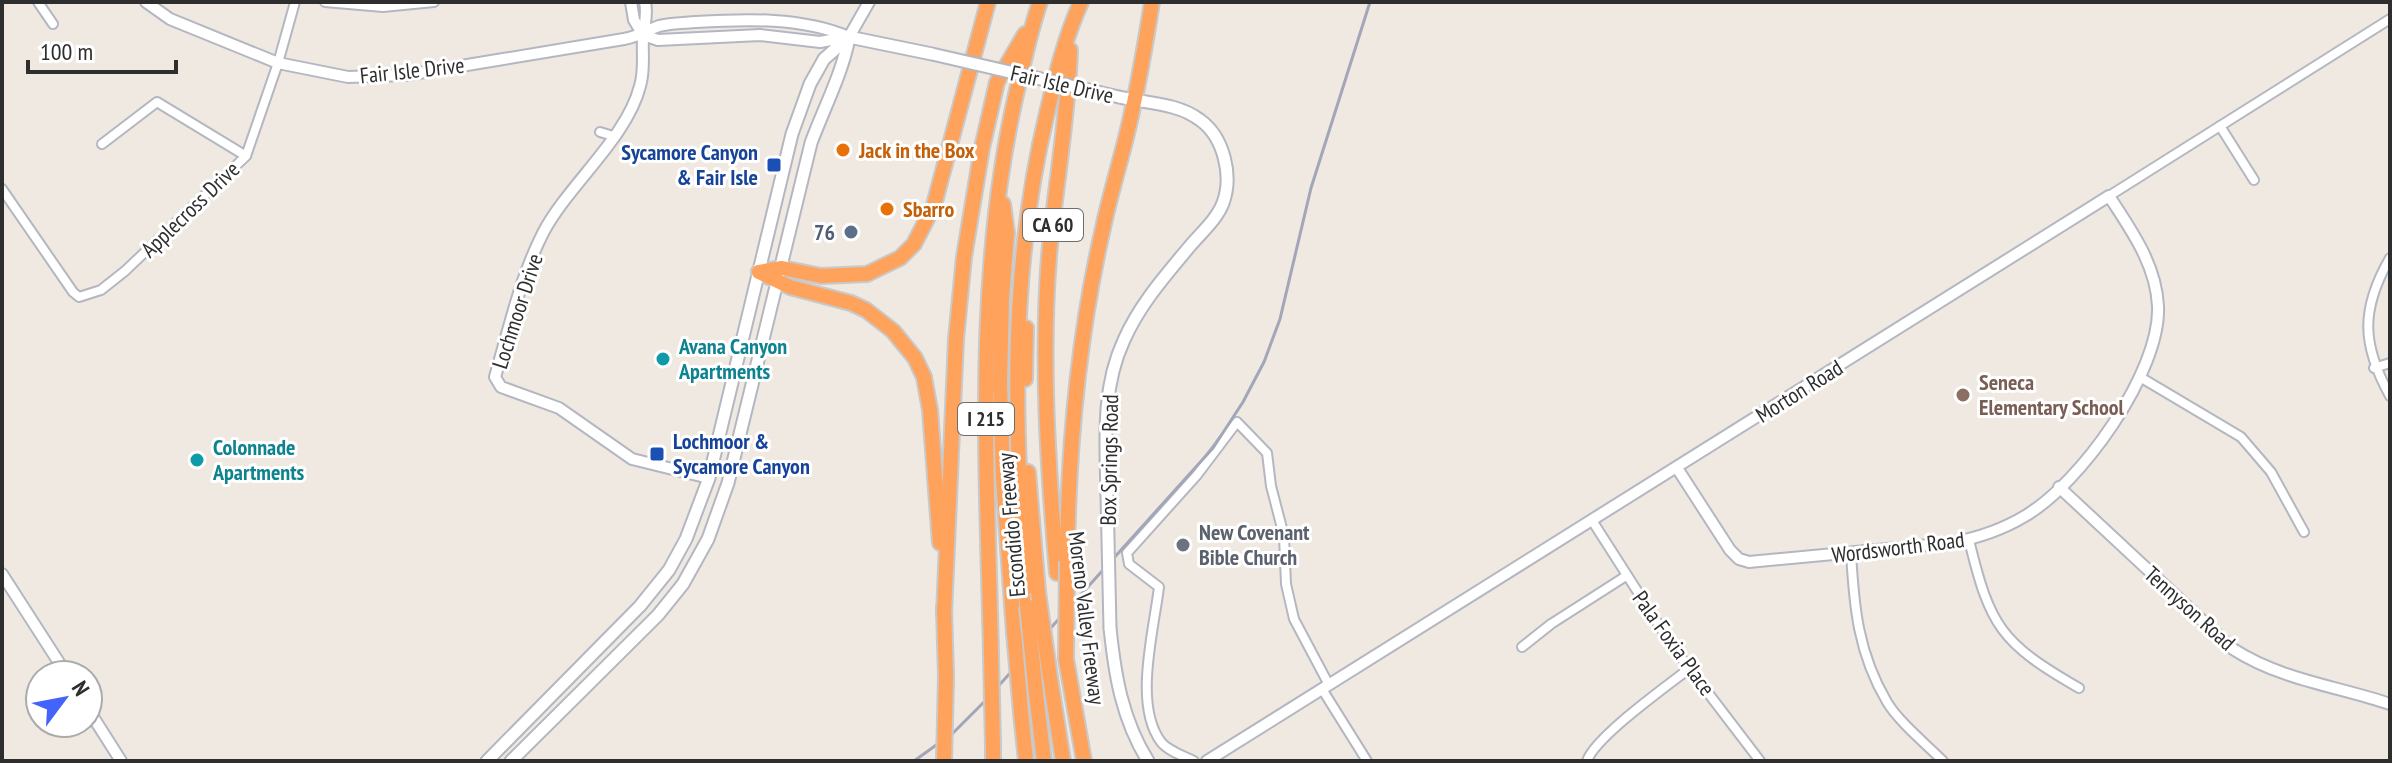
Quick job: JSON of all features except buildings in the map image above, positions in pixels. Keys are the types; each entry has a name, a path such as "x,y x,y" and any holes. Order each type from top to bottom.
{"highway":[{"path":"759,272 821,276 867,274 900,258 914,244 934,205 988,2"},
{"name":"Escondido Freeway","path":"993,754 985,379 988,292 999,184 1033,20 1040,2"},
{"path":"1044,761 1027,606 1016,420 1016,350 1021,270 1034,168 1058,64 1082,2"},
{"name":"Escondido Freeway","path":"1063,761 1038,592 1027,455 1026,312 1037,192 1055,101 1082,2"},
{"path":"1066,659 1068,482 1077,382 1102,229 1135,100 1152,2"},
{"path":"944,614 956,339 964,257 982,148 997,82 1033,20"},
{"name":"Moreno Valley Freeway","path":"1070,50 1068,104 1049,257 1046,325 1049,479 1066,659 1084,761"},
{"path":"999,184 1007,233 1000,370 1003,477 1026,761"},
{"path":"780,275 866,310 893,331 915,358 924,377 930,410 944,614 944,761"}],"main road":[{"name":"Fair Isle Drive","path":"849,37 1135,100"},
{"path":"487,761 633,614 669,570 686,539 709,478 783,167 800,109 824,59 849,37"},
{"path":"511,761 658,615 683,584 708,539 728,483 811,143 845,61 849,37"},
{"name":"Box Springs Road","path":"1135,100 1159,104 1200,120 1224,155 1227,189 1215,216 1143,305 1123,342 1110,385 1106,413 1110,628 1121,702 1133,736 1148,761"}],"street":[{"path":"38,2 53,24"},
{"name":"Fair Isle Drive","path":"146,2 170,19 278,63 348,77 407,75 643,35 659,26 726,20 802,24 849,37"},
{"name":"Applecross Drive","path":"2,189 61,277 79,297 101,290 246,156 295,2"},
{"path":"325,2 383,7 434,2"},
{"name":"Lochmoor Drive","path":"631,2 634,20 643,35"},
{"name":"Lochmoor Drive","path":"645,2 648,15 643,35 643,77 633,106 544,231 524,278 495,377 501,387 559,408 632,459 709,478"},
{"path":"849,37 869,2"},
{"name":"Morton Road","path":"1207,761 1593,522 2390,19"},
{"name":"Fair Isle Drive","path":"643,35 658,40 760,35 820,42 849,37"},
{"path":"102,144 157,102 246,156"},
{"path":"2220,126 2254,180"},
{"path":"600,132 613,136"},
{"name":"Wordsworth Road","path":"1677,468 1730,550 1739,559 1758,562 1969,540 2027,516 2059,487 2100,442 2140,377 2156,333 2158,306 2145,256 2109,196"},
{"path":"2390,258 2380,275 2371,304 2367,336 2374,368 2390,396"},
{"path":"2374,368 2390,363"},
{"path":"2140,377 2241,437 2271,472 2304,532"},
{"path":"1194,761 1162,744 1150,718 1146,694 1159,587 1129,564 1127,553 1197,475 1237,422 1267,453 1271,486 1284,536 1286,584 1294,619 1325,687 1367,761"},
{"name":"Tennyson Road","path":"2059,487 2233,649 2278,673 2390,704"},
{"name":"Pala Foxia Place","path":"1593,522 1673,647 1760,761"},
{"path":"1969,540 1988,609 2002,632 2021,651 2079,688"},
{"path":"1851,552 1854,611 1861,646 1888,704 1943,761"},
{"path":"2,574 57,659"},
{"path":"1522,647 1551,624 1626,576"},
{"path":"1587,761 1594,748 1690,668"},
{"path":"104,734 121,761"}],"railway":[{"path":"914,761 953,733 984,702 1213,448 1243,402 1264,362 1280,319 1311,188 1370,2"}],"place":[{"name":"Jack in the Box","path":"843,150"},
{"name":"Sycamore Canyon & Fair Isle","path":"774,165"},
{"name":"Sbarro","path":"887,209"},
{"name":"76","path":"851,232"},
{"name":"Avana Canyon Apartments","path":"663,359"},
{"name":"Seneca Elementary School","path":"1963,395"},
{"name":"Lochmoor & Sycamore Canyon","path":"657,454"},
{"name":"Colonnade Apartments","path":"197,460"},
{"name":"New Covenant Bible Church","path":"1183,545"}]}
